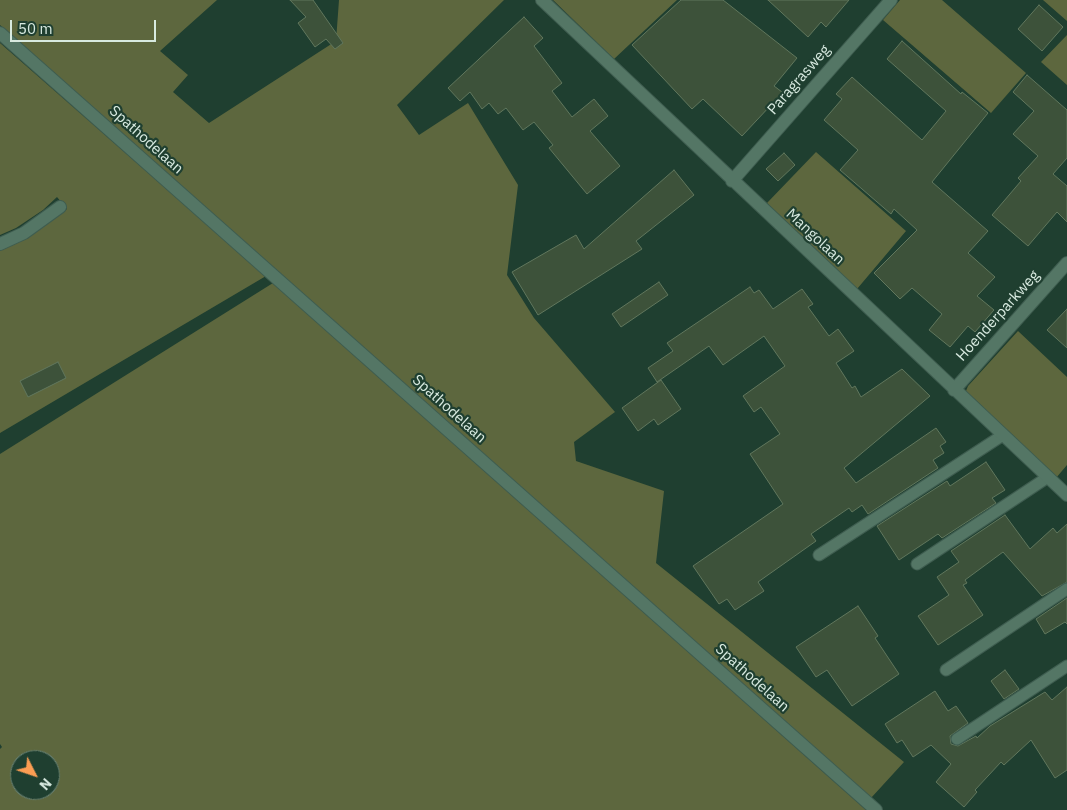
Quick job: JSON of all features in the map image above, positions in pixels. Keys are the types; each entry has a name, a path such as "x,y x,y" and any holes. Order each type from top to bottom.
{"street":[{"name":"Mangolaan","path":"542,0 1067,495"},
{"name":"Paragrasweg","path":"732,181 891,0"},
{"name":"Spathodelaan","path":"0,33 876,810"},
{"path":"0,244 24,233 60,207"},
{"name":"Hoenderparkweg","path":"954,390 1067,263"}],"lane":[{"path":"819,555 1003,434"},
{"path":"917,564 1048,477"},
{"path":"946,670 1067,589"},
{"path":"957,738 1067,666"}],"green space":[{"path":"0,0 217,0 160,51 188,75 173,92 209,123 336,41 339,0 504,0 397,105 419,135 468,103 518,185 507,275 534,318 615,412 574,442 576,461 664,491 656,563 904,762 871,798 0,25"},
{"path":"553,0 677,0 614,59"},
{"path":"900,0 942,0 1026,73 991,113 883,20"},
{"path":"1043,0 1067,0 1067,21"},
{"path":"1067,35 1067,85 1041,62"},
{"path":"0,43 266,276 0,433 0,249 23,239 67,209 57,197 43,210 16,228 0,235"},
{"path":"816,152 906,231 857,289 767,203"},
{"path":"273,283 866,810 0,810 0,749 2,747 0,744 0,454"},
{"path":"1018,331 1067,377 1067,465 1056,478 966,391 968,386"}],"building":[{"path":"290,0 313,0 343,43 335,49 326,39 315,47 298,23 306,17"},
{"path":"681,0 723,0 797,58 774,86 786,95 776,108 771,105 742,136 703,99 692,109 632,45"},
{"path":"768,0 849,0 826,27 821,22 808,37"},
{"path":"1039,5 1063,27 1042,51 1018,29"},
{"path":"524,17 543,38 534,46 562,83 552,91 572,117 594,99 608,116 590,131 620,166 587,194 549,148 553,145 534,122 523,130 506,108 498,114 489,103 482,109 470,92 460,101 448,88"},
{"path":"902,41 961,94 962,92 988,113 932,182 988,231 968,253 995,277 977,296 994,310 975,332 968,326 950,347 929,330 942,314 912,288 900,299 874,273 917,230 894,209 891,214 840,170 858,150 824,120 842,99 836,94 852,77 922,140 946,111 887,59"},
{"path":"1027,75 1067,110 1067,158 1053,174 1067,186 1067,222 1057,212 1028,246 992,215 1021,181 1018,178 1038,156 1013,134 1034,111 1013,92"},
{"path":"784,153 795,165 778,181 766,169"},
{"path":"674,170 694,195 636,241 642,249 538,315 512,272 576,235 584,249"},
{"path":"659,282 668,295 621,327 612,314"},
{"path":"750,287 754,293 759,290 773,309 802,289 813,304 808,307 829,336 838,329 854,351 836,363 852,388 855,386 861,397 902,369 930,396 844,468 856,483 936,428 946,442 940,446 944,453 933,460 938,468 868,514 862,505 852,512 849,508 811,534 816,541 758,582 764,591 735,610 727,599 719,604 693,566 783,504 750,454 780,434 761,407 754,412 743,396 785,366 764,336 723,365 709,346 657,382 648,368 673,351 667,343"},
{"path":"1067,309 1067,348 1047,330"},
{"path":"58,362 66,378 28,397 20,381"},
{"path":"661,380 681,409 658,425 654,419 638,431 622,408"},
{"path":"986,462 1005,490 992,498 996,503 942,538 938,534 899,560 877,526 947,481 950,486"},
{"path":"1005,515 1030,549 1053,528 1057,533 1067,524 1067,582 1042,596 1003,552 965,580 967,583 963,585 983,615 938,645 918,616 949,595 937,577 959,562 951,551"},
{"path":"1067,598 1067,624 1065,622 1045,634 1036,619"},
{"path":"858,606 878,636 875,638 899,674 852,706 827,670 816,677 796,647"},
{"path":"1005,670 1019,689 1004,699 991,681"},
{"path":"1067,687 1067,770 1055,778 1031,740 1004,765 1001,762 975,790 977,792 964,807 936,782 951,764 931,745 913,757 902,740 897,743 885,724 935,691 948,711 956,706 968,723 950,736 951,744 958,746 976,736 977,738 990,726 1045,692 1052,700"}]}
